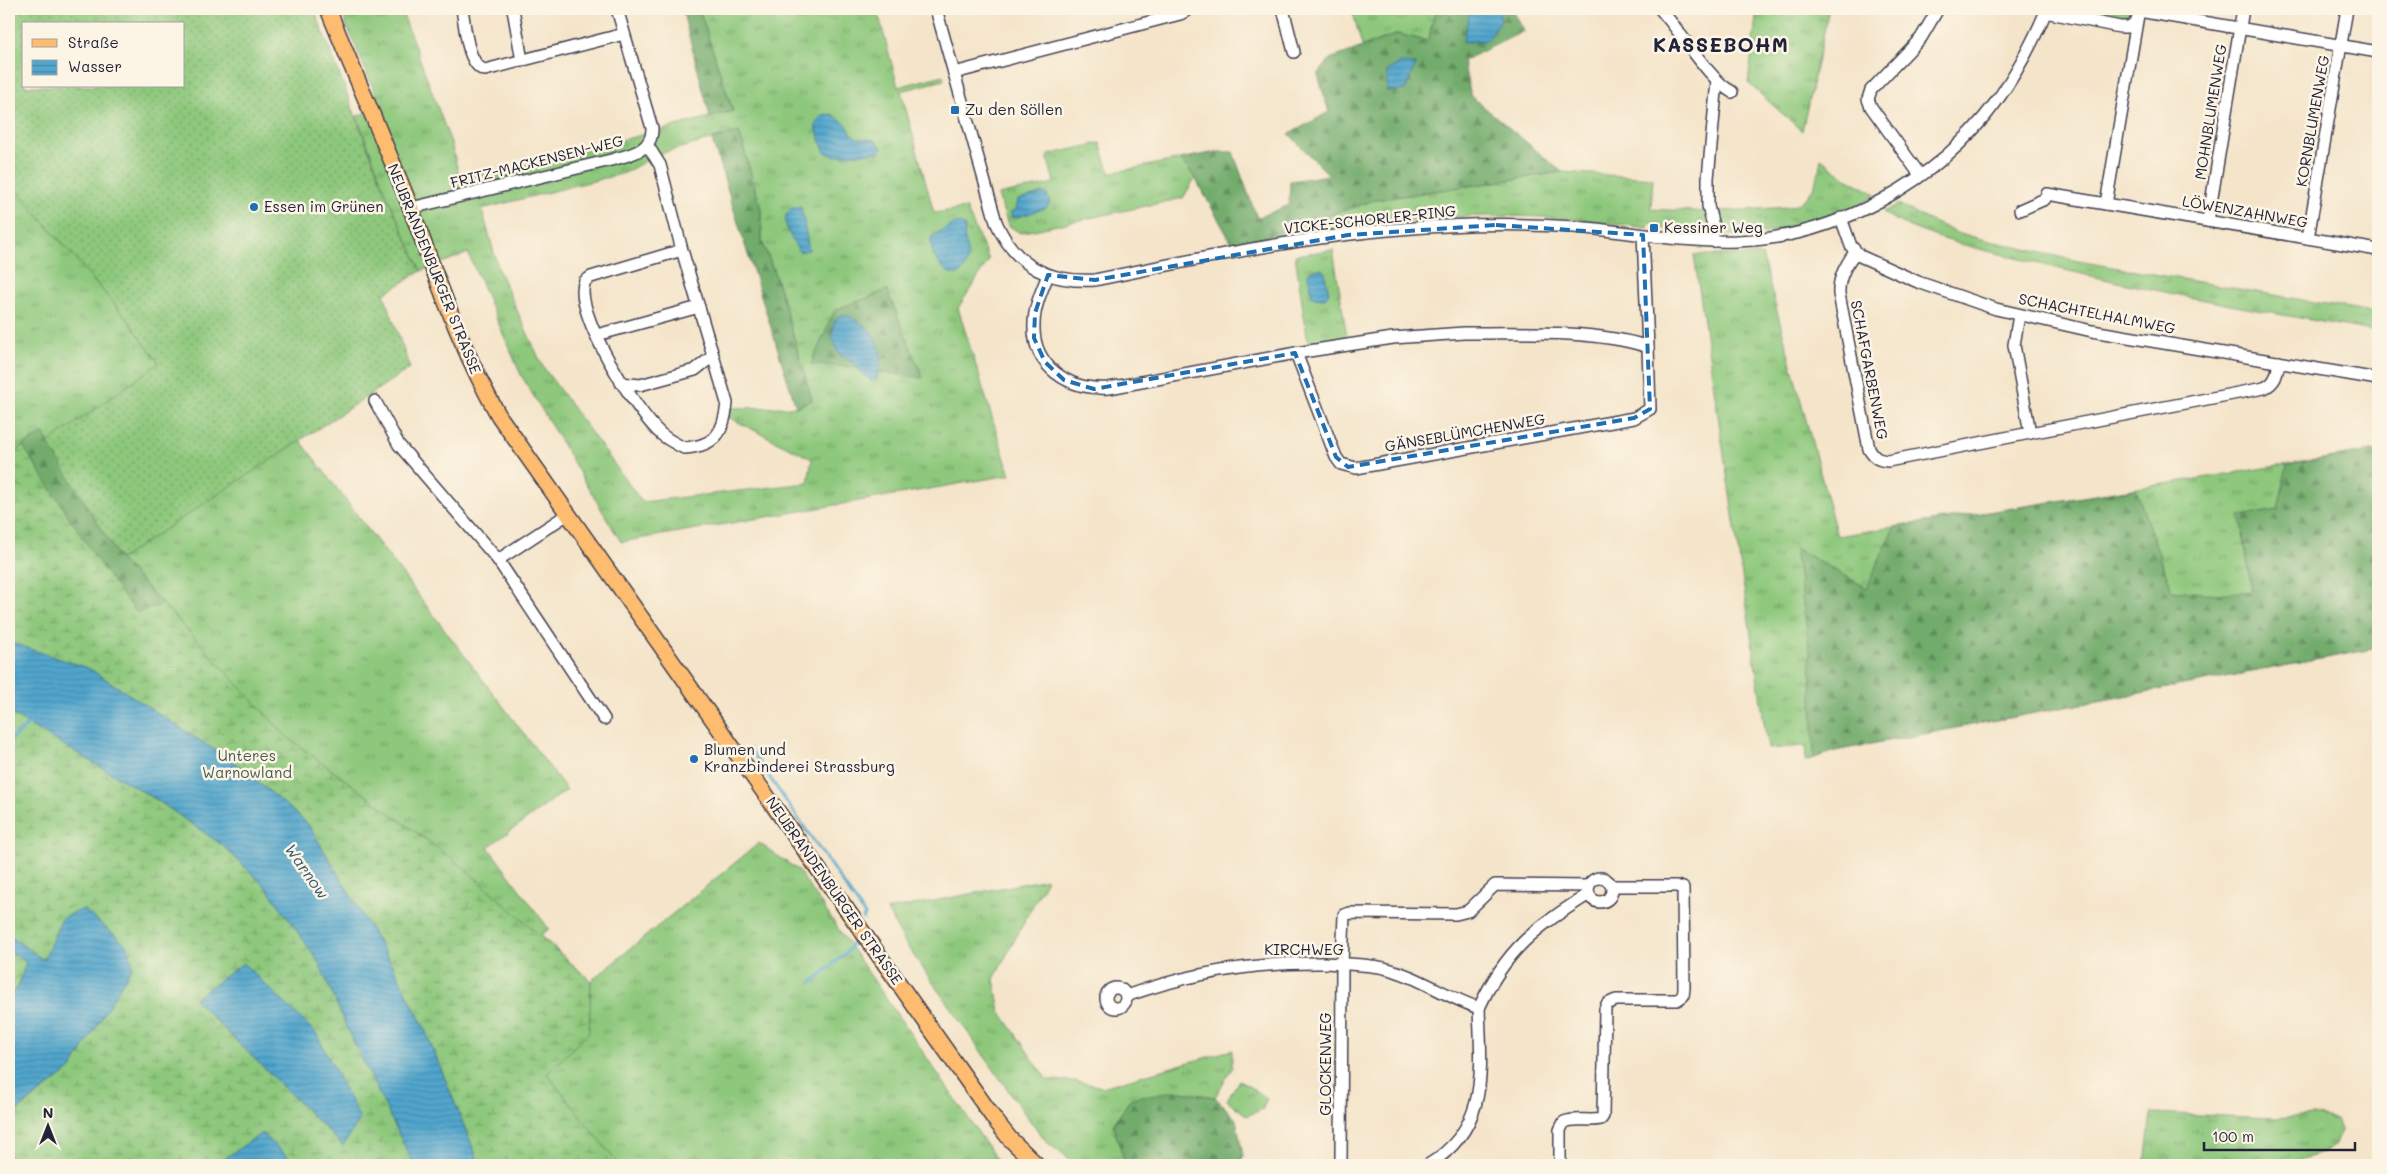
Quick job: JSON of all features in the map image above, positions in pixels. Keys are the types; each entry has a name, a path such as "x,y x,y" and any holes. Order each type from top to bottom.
{"main road":[{"name":"NEUBRANDENBURGER STRASSE","path":"328,9 411,208 452,322 477,377 498,416 996,1120 1010,1139 1037,1165"}],"street":[{"path":"463,9 472,60 480,69 490,70 624,34"},
{"path":"513,9 522,61"},
{"name":"FRITZ-MACKENSEN-WEG","path":"411,208 618,158 648,146 652,138 652,128 617,9"},
{"name":"VICKE-SCHORLER-RING","path":"936,9 996,222 1002,235 1019,257 1048,275 1076,281 1094,280 1261,248 1348,235 1446,226 1539,225 1713,241 1751,241 1776,237 1841,218 1876,204 1920,175 1956,146 1994,104 2020,65 2046,10"},
{"path":"954,72 1180,14 1190,9"},
{"path":"1283,9 1294,52"},
{"path":"1660,9 1674,23 1717,81 1732,92"},
{"path":"1920,175 1868,99 1872,90 1922,38 1938,9"},
{"name":"MOHNBLUMENWEG","path":"2208,221 2243,9"},
{"name":"KORNBLUMENWEG","path":"2308,238 2347,9"},
{"path":"2046,10 2120,27 2129,27 2138,14"},
{"path":"2138,14 2240,28 2378,52"},
{"path":"2106,204 2138,14"},
{"path":"1713,241 1713,226 1708,206 1708,178 1717,81"},
{"path":"648,146 660,165 682,250 727,403 726,416 721,431 714,438 695,448 684,448 661,434 641,411 621,383 597,335 582,294 585,281 591,277 682,250"},
{"name":"LÖWENZAHNWEG","path":"2020,210 2045,199 2047,194 2378,250"},
{"path":"1841,218 1855,252"},
{"name":"GÄNSEBLÜMCHENWEG","path":"1296,353 1336,457 1341,464 1356,468 1634,418 1650,409 1651,400 1642,235"},
{"name":"SCHACHTELHALMWEG","path":"1855,252 1926,285 2019,315 2092,331 2378,379"},
{"name":"SCHAFGARBENWEG","path":"1855,252 1840,280 1839,294 1869,450 1873,456 1880,460 1888,461 2264,388 2270,386 2276,378 2280,362"},
{"path":"1048,275 1035,313 1034,338 1038,351 1053,371 1064,380 1078,386 1094,389 1109,388 1296,353 1393,338 1464,333 1574,336 1615,340 1648,347"},
{"path":"597,335 699,307"},
{"path":"2019,315 2014,345 2030,433"},
{"path":"621,383 640,384 695,370 713,356"},
{"path":"375,401 399,445 498,560 604,719"},
{"path":"498,560 568,514"},
{"path":"1428,1165 1447,1151 1460,1135 1470,1119 1478,1098 1482,1078 1479,1008 1489,986 1518,945 1589,890 1595,879 1608,880 1612,886 1611,895 1604,901 1595,901 1589,890"},
{"name":"GLOCKENWEG","path":"1341,1165 1342,921 1344,916 1350,913 1456,914 1468,911 1495,885 1589,890"},
{"path":"1560,1165 1560,1130 1564,1122 1571,1120 1595,1120 1601,1119 1603,1116 1605,1009 1607,1004 1616,1000 1677,1000 1683,996 1683,888 1676,886 1612,886"},
{"name":"KIRCHWEG","path":"1126,996 1190,975 1234,968 1268,964 1342,964 1392,971 1408,976 1459,1002 1479,1008"}],"highlighted area":[{"path":"1496,225 1643,235 1651,401 1650,409 1634,418 1348,467 1336,457 1295,353 1094,389 1064,380 1045,362 1034,338 1035,313 1048,275 1095,280 1348,235"}],"green space":[{"path":"9,9 314,9 386,194 421,271 384,294 410,368 120,559 48,443 159,363 128,320 9,181"},
{"path":"340,9 401,9 451,143 459,175 504,171 733,111 699,9 877,9 898,87 943,75 944,80 901,91 934,213 966,208 989,260 958,308 1010,475 621,542 521,375 468,253 421,271 386,194 357,116 381,107","holes":["739,132 761,209 762,241 777,280 812,400 796,407 726,408 726,416 812,459 808,483 642,502 543,367 499,271 482,209 625,173 655,155"]},
{"path":"682,9 699,9 733,111 710,117"},
{"path":"1352,9 1436,9 1428,41 1398,34 1362,46"},
{"path":"1436,9 1511,9 1524,31 1463,61 1471,96 1562,172 1375,200 1245,243 1233,245 1195,178 1180,159 1217,152 1233,152 1257,218 1289,205 1290,181 1329,175 1289,134 1329,112 1318,75 1330,59 1398,34 1428,41"},
{"path":"1757,9 1829,9 1802,131 1748,83"},
{"path":"2066,9 2134,9 2130,19"},
{"path":"739,132 761,209 762,241 777,280 812,400 796,407 712,140"},
{"path":"1100,143 1110,173 1217,152 1245,243 1233,245 1195,178 1183,198 1020,233 1008,225 998,195 1054,183 1047,155"},
{"path":"1821,159 1848,179 1874,193 1874,197 1825,219 1789,229 1753,234 1726,235 1688,232 1659,228 1659,223 1649,222 1648,228 1530,216 1490,216 1397,222 1245,243 1375,200 1562,172 1653,178 1651,209 1710,212 1789,207 1804,200 1809,195 1818,175"},
{"name":"Unteres Warnowland","path":"9,181 128,320 160,364 48,443 120,559 300,440 567,790 488,847 549,929 540,935 591,981 759,843 798,870 997,1160 993,1165 9,1165"},
{"path":"1899,204 1924,218 1960,234 2078,261 2378,313 2378,332 2143,288 1975,248 1908,226 1883,212"},
{"path":"1333,250 1347,337 1308,343 1295,255"},
{"path":"1694,255 1762,255 1837,536 2378,450 2378,648 1839,750 1805,761 1806,746 1768,749"},
{"path":"887,290 923,378 878,372 881,356 838,353 860,368 811,364 835,310"},
{"path":"43,433 120,559 163,604 139,623 9,519 9,455"},
{"path":"23,446 103,569 137,613 163,604 287,737 462,866 591,981 589,1032 547,1074 619,1165 480,1165 423,1025 394,968 308,824 242,768 90,669 9,642 9,455"},
{"path":"2378,450 2378,648 1839,750 1814,758 1810,653 1795,548 1867,588 1894,527 2136,489 2172,590 2214,594 2252,591 2240,516 2278,510 2287,465"},
{"path":"9,713 157,800 221,844 266,887 317,959 348,1030 414,1165 313,1165 291,1160 262,1133 215,1165 9,1165 9,1117 71,1069 62,918 44,960 9,936","holes":["194,999 316,1033 336,1073 343,1146"]},
{"path":"1047,879 994,979 1000,1011 1047,1080 1076,1081 1102,1087 1232,1050 1232,1068 1215,1097 1174,1091 1124,1160 1131,1165 1076,1165 1048,1143 1027,1117 905,943 887,910"},
{"path":"9,951 26,962 18,987 9,995"},
{"path":"1239,1080 1267,1098 1263,1109 1247,1116 1227,1100"},
{"path":"1174,1091 1215,1097 1236,1119 1243,1156 1240,1165 1131,1165 1124,1160 1113,1125 1131,1098"},
{"path":"2151,1113 2276,1118 2312,1115 2336,1120 2340,1131 2335,1145 2325,1152 2283,1165 2142,1165 2146,1156"}],"water":[{"path":"1470,9 1498,9 1501,21 1487,41 1463,42"},
{"path":"1401,63 1416,64 1405,90 1387,92 1387,71"},
{"path":"832,114 847,125 851,133 857,138 875,140 882,148 880,152 833,156 824,151 815,125 822,115"},
{"path":"1044,193 1047,194 1050,203 1046,208 1015,218 1011,217 1011,212 1016,210 1018,200"},
{"path":"801,206 809,250 799,252 788,232 786,218 787,213 792,209"},
{"path":"955,223 963,224 965,228 968,259 964,269 955,275 945,270 936,259 933,254 931,237"},
{"path":"1322,269 1325,273 1329,293 1325,298 1312,297 1308,274 1312,270"},
{"path":"845,315 864,325 877,341 881,361 877,379 871,382 854,363 838,353 832,337 834,322 839,316"},
{"name":"Warnow","path":"9,642 90,669 242,768 308,824 394,968 423,1025 480,1165 414,1165 348,1030 317,959 266,887 221,844 157,800 9,713"},
{"path":"83,909 127,945 133,965 71,1069 9,1117 9,995 18,987 26,962 9,951 9,936 44,960 62,918"},
{"path":"243,963 316,1033 360,1119 343,1146 194,999"},
{"path":"262,1133 291,1160 313,1165 215,1165"}],"waterway":[{"path":"9,741 31,722"},
{"path":"750,749 865,915 863,919"},
{"path":"811,983 849,950 852,943"}],"place":[{"name":"Zu den Söllen","path":"955,110"},
{"name":"Essen im Grünen","path":"254,207"},
{"name":"Kessiner Weg","path":"1654,228"},
{"name":"Blumen und Kranzbinderei Strassburg","path":"694,759"}],"district":[{"name":"KASSEBOHM","path":"1721,45"}]}
